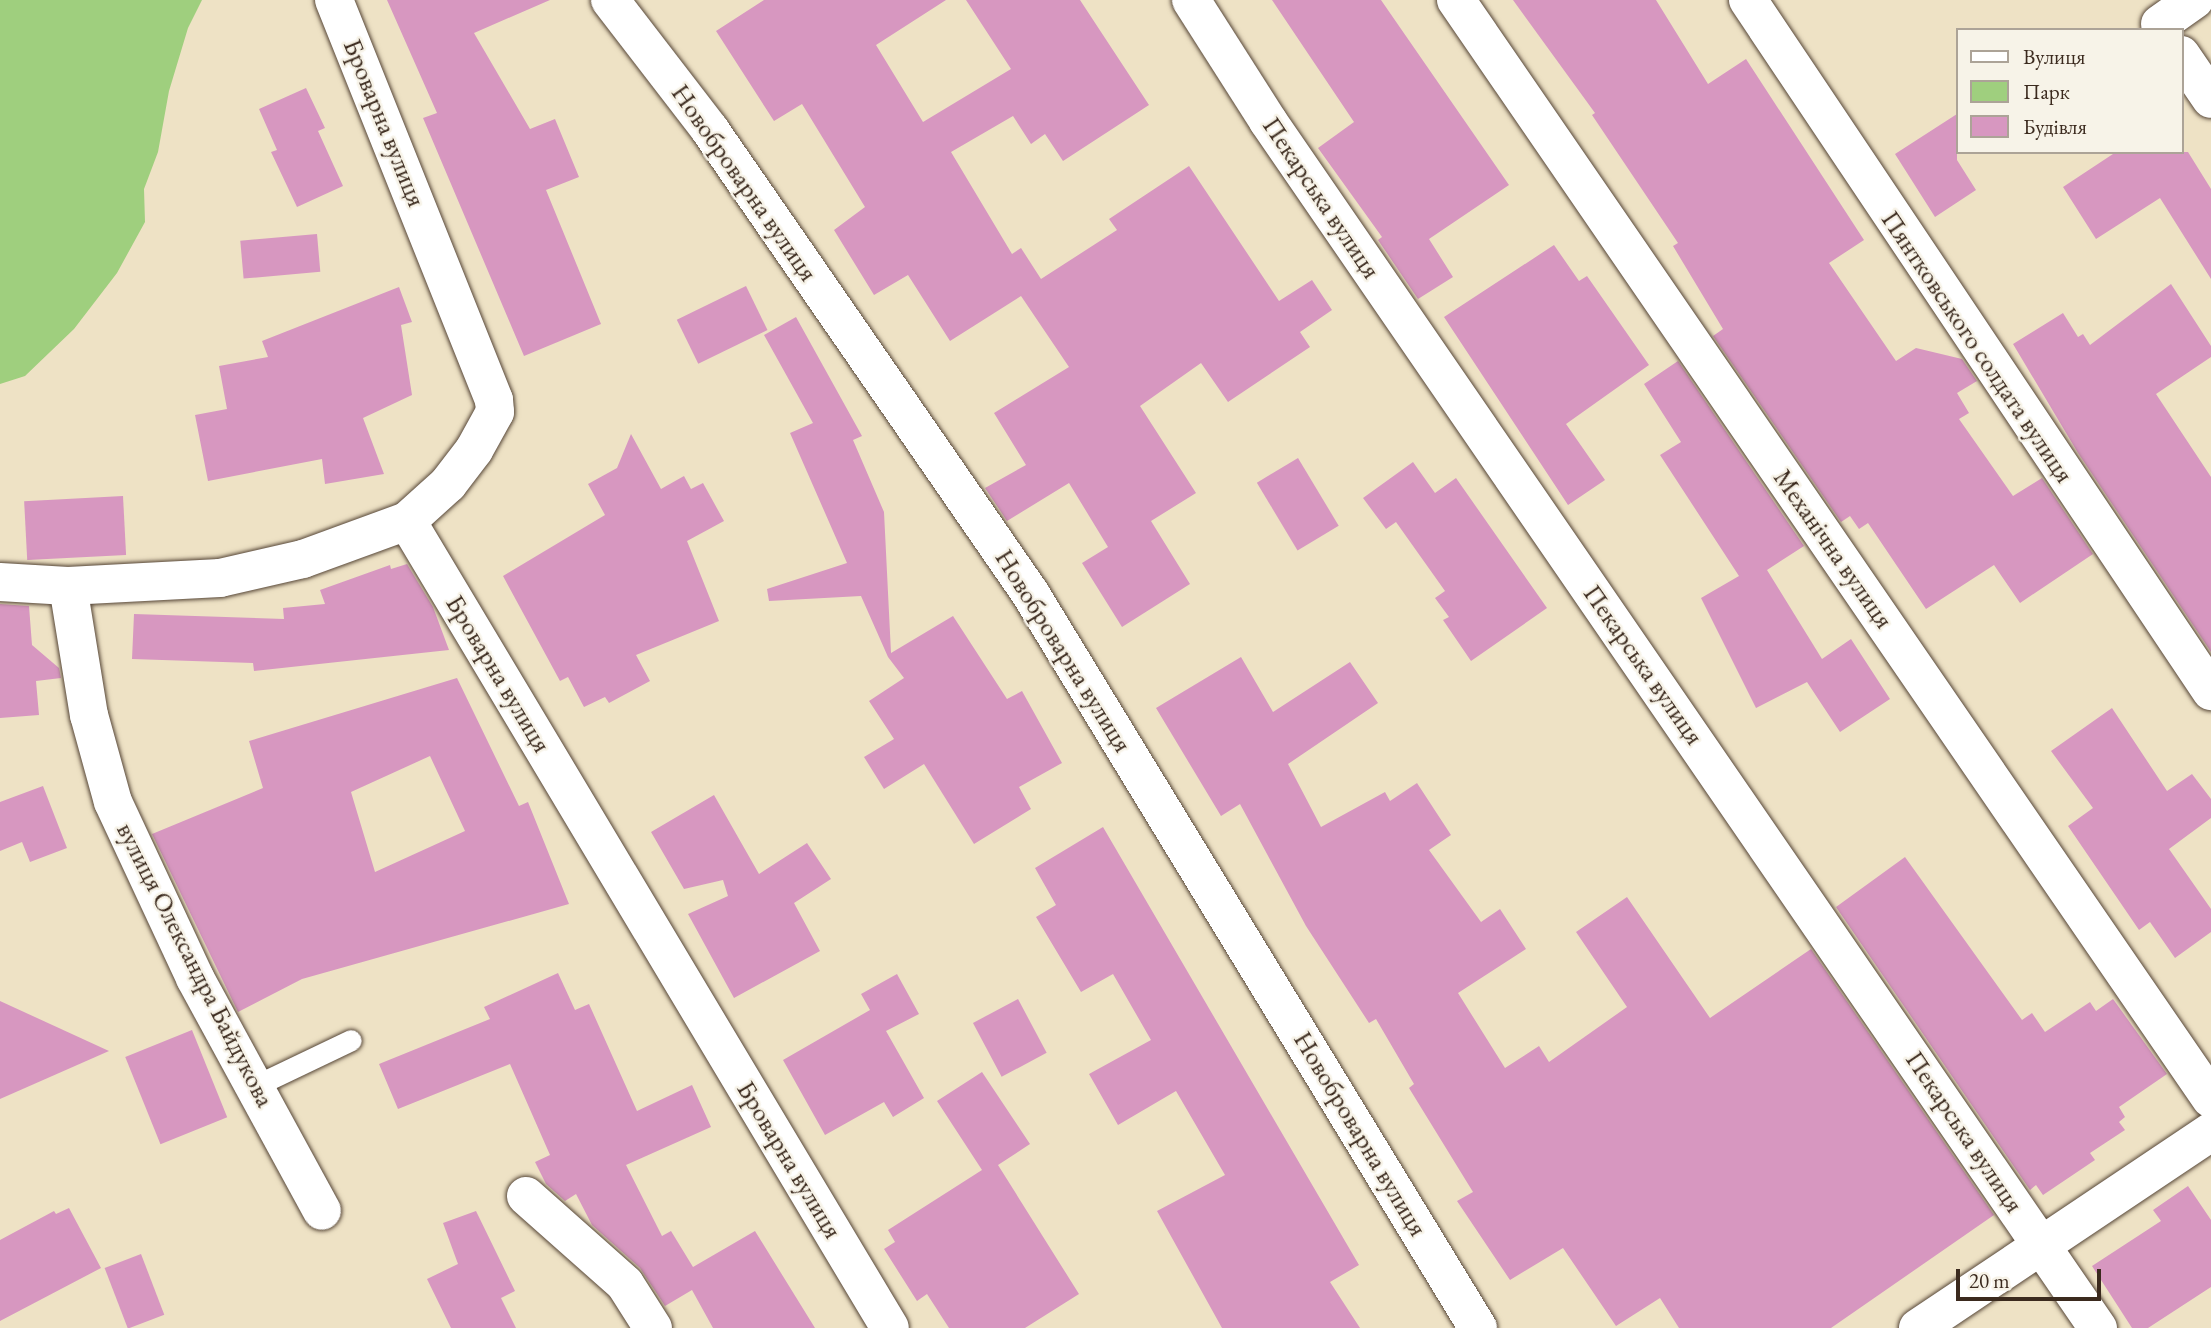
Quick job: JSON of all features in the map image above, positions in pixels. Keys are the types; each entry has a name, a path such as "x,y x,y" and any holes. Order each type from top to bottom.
{"street":[{"name":"Броварна вулиця","path":"334,0 494,400 495,412 474,450 448,484 407,521 890,1328"},
{"name":"Новоброварна вулиця","path":"610,0 710,130 1030,593 1478,1328"},
{"name":"Пекарська вулиця","path":"1191,0 1268,121 2098,1328"},
{"name":"Механічна вулиця","path":"1456,0 2211,1099"},
{"name":"Пянтковського солдата вулиця","path":"1748,0 2211,691"},
{"path":"2157,18 2194,0"},
{"path":"2183,58 2211,99"},
{"path":"0,582 68,586 220,578 303,559 407,521"},
{"name":"вулиця Олександра Байдукова","path":"68,586 89,715 113,802 195,978 323,1211"},
{"path":"1918,1328 2211,1132"},
{"path":"526,1196 625,1284 653,1328"}],"lane":[{"path":"255,1086 351,1041"}],"green space":[{"path":"0,0 202,0 188,28 169,91 158,152 144,189 145,222 117,273 74,329 25,376 0,384"}],"building":[{"path":"387,0 550,0 474,33 530,129 555,119 579,177 546,190 601,324 524,356 423,118 437,113"},
{"path":"764,0 946,0 876,45 923,122 1011,69 966,0 1080,0 1149,105 1063,161 1045,134 1031,144 1013,116 951,152 1012,254 1021,248 1041,279 1117,230 1109,219 1189,166 1279,301 1312,280 1332,310 1300,332 1310,347 1228,402 1201,363 1140,406 1196,493 1151,521 1190,584 1122,627 1082,563 1108,547 1069,483 1007,521 985,488 1026,465 994,413 1069,367 1021,296 950,341 908,275 874,295 834,230 865,207 802,104 774,121 716,31"},
{"path":"1272,0 1381,0 1509,185 1429,239 1453,277 1418,299 1378,240 1382,237 1318,148 1354,122"},
{"path":"1513,0 1656,0 1708,84 1746,59 1864,240 1829,263 1896,361 1916,348 1962,359 1977,381 1957,393 1969,413 1959,419 2013,496 2042,478 2093,554 2020,603 1994,565 1926,609 1868,523 1859,529 1850,516 1841,522 1713,336 1723,329 1673,246 1678,243 1592,115 1595,113"},
{"path":"306,88 325,128 318,131 343,186 297,207 271,152 277,150 259,109"},
{"path":"1955,115 1955,154 1976,190 1935,217 1895,154"},
{"path":"2188,152 2211,189 2211,279 2160,198 2096,239 2063,187 2113,154"},
{"path":"317,234 320,272 244,279 240,241"},
{"path":"1554,245 1579,281 1587,276 1649,365 1566,424 1605,480 1568,505 1444,317"},
{"path":"2171,284 2211,346 2211,357 2156,394 2211,477 2211,652 2078,453 2013,344 2063,313 2078,337 2083,334 2090,345"},
{"path":"746,286 767,330 698,364 677,320"},
{"path":"399,287 412,322 401,325 412,395 363,418 384,474 325,484 322,459 208,481 195,415 227,409 219,366 268,357 262,341"},
{"path":"796,317 862,436 853,440 884,512 891,653 953,616 1007,699 1022,691 1062,763 1019,787 1031,809 974,844 924,764 884,789 864,757 894,739 869,701 904,678 888,657 861,596 769,601 767,589 847,563 790,433 813,423 764,335"},
{"path":"1678,361 1804,546 1767,570 1822,659 1851,639 1890,699 1840,732 1807,682 1756,708 1701,598 1739,576 1660,455 1681,442 1644,384"},
{"path":"631,434 661,489 684,476 691,489 703,483 724,521 687,541 719,621 636,655 650,681 609,703 605,697 584,707 568,677 560,681 503,576 605,515 588,484 617,468"},
{"path":"1298,458 1339,526 1298,550 1257,483"},
{"path":"1413,462 1435,493 1456,478 1547,608 1471,661 1443,620 1449,617 1435,598 1445,591 1396,522 1386,529 1363,498"},
{"path":"123,496 126,555 27,560 24,501"},
{"path":"407,564 433,607 449,650 254,671 253,663 132,659 134,614 284,619 283,608 325,604 320,590 390,565 391,569"},
{"path":"0,604 29,606 32,645 59,668 61,678 36,681 39,715 0,718"},
{"path":"1241,657 1273,712 1350,662 1378,703 1288,764 1321,827 1385,792 1390,801 1417,783 1451,835 1429,850 1481,922 1500,909 1526,949 1458,993 1505,1068 1539,1046 1549,1062 1627,1007 1576,932 1627,897 1710,1018 1811,949 1994,1215 1831,1328 1679,1328 1660,1298 1616,1326 1563,1248 1510,1280 1457,1201 1473,1192 1409,1088 1414,1084 1376,1019 1369,1023 1306,926 1240,804 1221,816 1156,708"},
{"path":"457,678 519,806 528,802 569,904 302,979 238,1012 152,834 263,788 249,741","holes":["430,756 465,831 375,872 351,792"]},
{"path":"2112,708 2167,791 2192,774 2211,799 2211,818 2169,849 2211,909 2211,932 2175,958 2150,922 2139,930 2068,826 2093,808 2051,751"},
{"path":"43,786 67,848 30,862 22,842 0,851 0,802"},
{"path":"714,795 759,874 807,843 831,879 794,903 820,951 734,998 688,914 728,896 723,880 684,889 651,832"},
{"path":"1103,827 1359,1265 1330,1282 1360,1328 1222,1328 1157,1211 1225,1175 1176,1091 1118,1125 1089,1074 1151,1040 1113,974 1081,992 1036,917 1056,905 1035,868"},
{"path":"1905,857 2022,1020 2032,1013 2045,1032 2090,1002 2096,1011 2113,999 2167,1074 2119,1107 2125,1117 2119,1122 2125,1130 2090,1153 2095,1160 2043,1195 2036,1185 2030,1190 1836,907"},
{"path":"558,973 575,1010 589,1004 637,1111 692,1085 711,1127 626,1165 662,1236 671,1231 693,1267 755,1231 815,1328 713,1328 692,1290 665,1306 640,1268 592,1225 576,1194 565,1201 546,1184 535,1162 550,1155 510,1064 398,1109 379,1064 490,1019 484,1007"},
{"path":"897,974 919,1014 886,1031 924,1098 893,1117 884,1102 825,1135 783,1060 870,1010 861,994"},
{"path":"1018,999 1047,1053 1002,1077 973,1023"},
{"path":"0,1001 109,1051 0,1099"},
{"path":"192,1030 227,1117 160,1144 125,1057"},
{"path":"982,1072 1030,1144 998,1165 1079,1294 1025,1328 949,1328 927,1294 917,1301 884,1249 895,1242 888,1230 982,1170 937,1101"},
{"path":"2188,1186 2211,1220 2211,1287 2148,1328 2132,1328 2092,1266 2161,1221 2153,1210"},
{"path":"69,1208 101,1268 0,1321 0,1240 54,1211 56,1214"},
{"path":"476,1211 515,1291 501,1298 516,1328 451,1328 427,1279 458,1264 443,1223"},
{"path":"141,1254 164,1315 128,1328 105,1268"}]}
